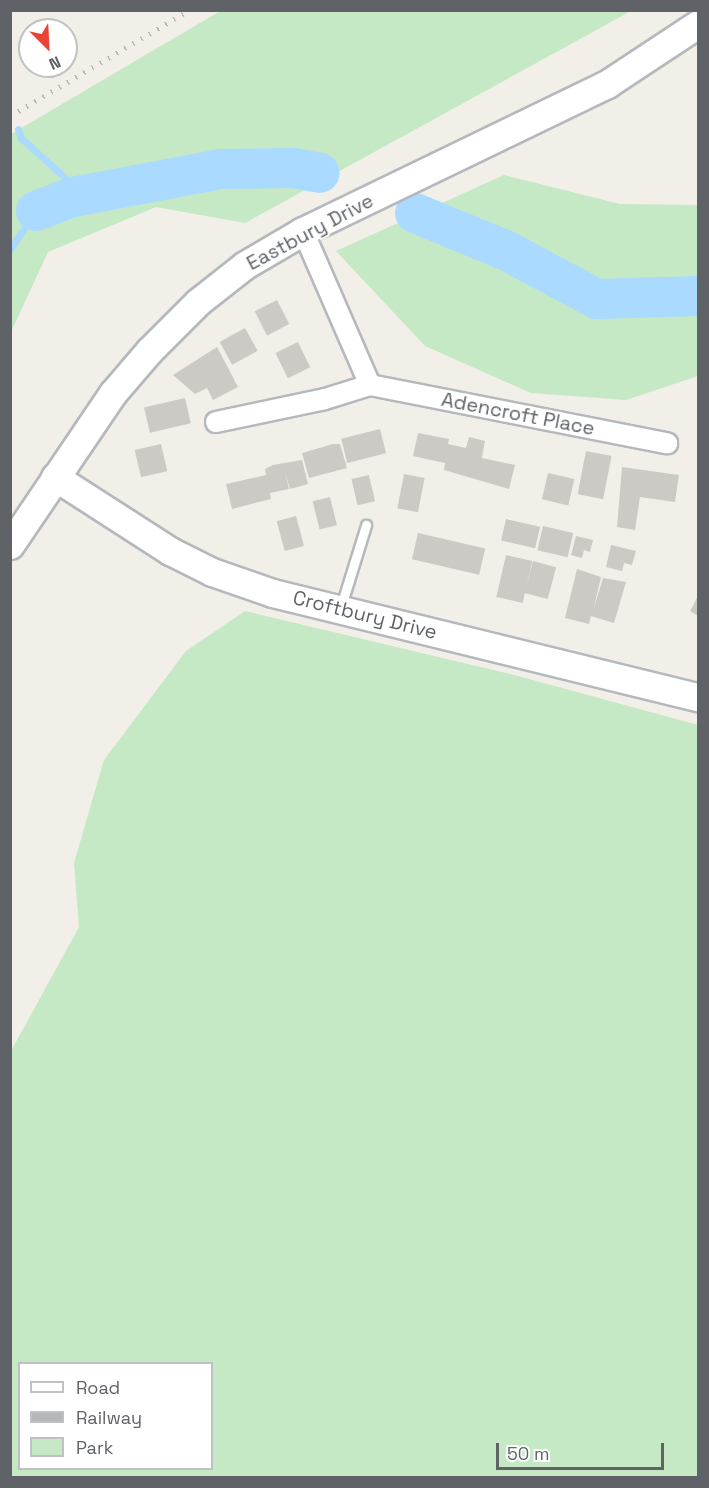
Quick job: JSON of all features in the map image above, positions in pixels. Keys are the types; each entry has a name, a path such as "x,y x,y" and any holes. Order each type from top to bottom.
{"street":[{"name":"Eastbury Drive","path":"10,545 113,393 198,302 245,265 303,231 607,84 699,24"},
{"path":"303,231 370,385"},
{"name":"Adencroft Place","path":"216,422 326,399 370,385 667,443"},
{"name":"Croftbury Drive","path":"55,477 170,551 212,572 273,593 699,697"}],"lane":[{"path":"340,609 366,525"}],"green space":[{"path":"222,10 631,11 245,223 156,207 48,252 11,332 11,134"},
{"path":"504,175 620,204 698,205 698,376 626,400 531,393 425,346 336,251"},
{"path":"245,611 518,676 698,725 698,1477 11,1477 11,1051 79,927 74,863 104,760 186,651"}],"building":[{"path":"277,300 289,324 267,335 255,311"},
{"path":"245,328 258,351 232,365 220,342"},
{"path":"298,342 310,367 288,378 276,353"},
{"path":"217,347 238,387 213,400 207,388 195,394 173,375"},
{"path":"185,398 191,423 150,433 144,407"},
{"path":"380,429 386,453 347,463 341,439"},
{"path":"418,433 449,439 448,444 466,448 469,437 485,441 482,458 515,465 509,489 444,470 445,463 413,456"},
{"path":"161,444 167,471 141,477 135,450"},
{"path":"340,444 347,468 309,478 302,453"},
{"path":"586,451 612,456 603,499 578,494"},
{"path":"302,460 308,484 290,489 285,472 289,489 270,493 271,499 232,509 226,484 266,475 265,469 273,465"},
{"path":"622,467 679,475 675,502 640,497 635,530 617,527"},
{"path":"548,473 574,479 568,505 542,499"},
{"path":"404,474 425,478 418,512 397,508"},
{"path":"369,475 375,501 358,505 351,479"},
{"path":"330,497 337,525 320,529 313,501"},
{"path":"296,516 304,546 285,551 277,521"},
{"path":"506,519 540,527 535,548 501,540"},
{"path":"543,526 573,533 568,557 537,550"},
{"path":"418,533 485,549 479,575 412,559"},
{"path":"576,536 593,540 590,552 584,550 582,558 571,555"},
{"path":"611,545 636,551 632,565 624,563 622,571 606,567"},
{"path":"506,555 532,561 523,603 496,597"},
{"path":"533,561 556,567 548,599 524,593"},
{"path":"577,569 601,577 593,611 603,578 626,582 614,623 591,616 589,624 565,618"},
{"path":"698,596 698,616 690,611"}],"waterway":[{"path":"18,129 21,138 84,195"},
{"path":"36,211 73,197 221,169 294,168 320,173"},
{"path":"10,249 36,211"},
{"path":"415,213 507,251 597,299 698,296"}],"railway":[{"path":"10,116 189,10"}]}
